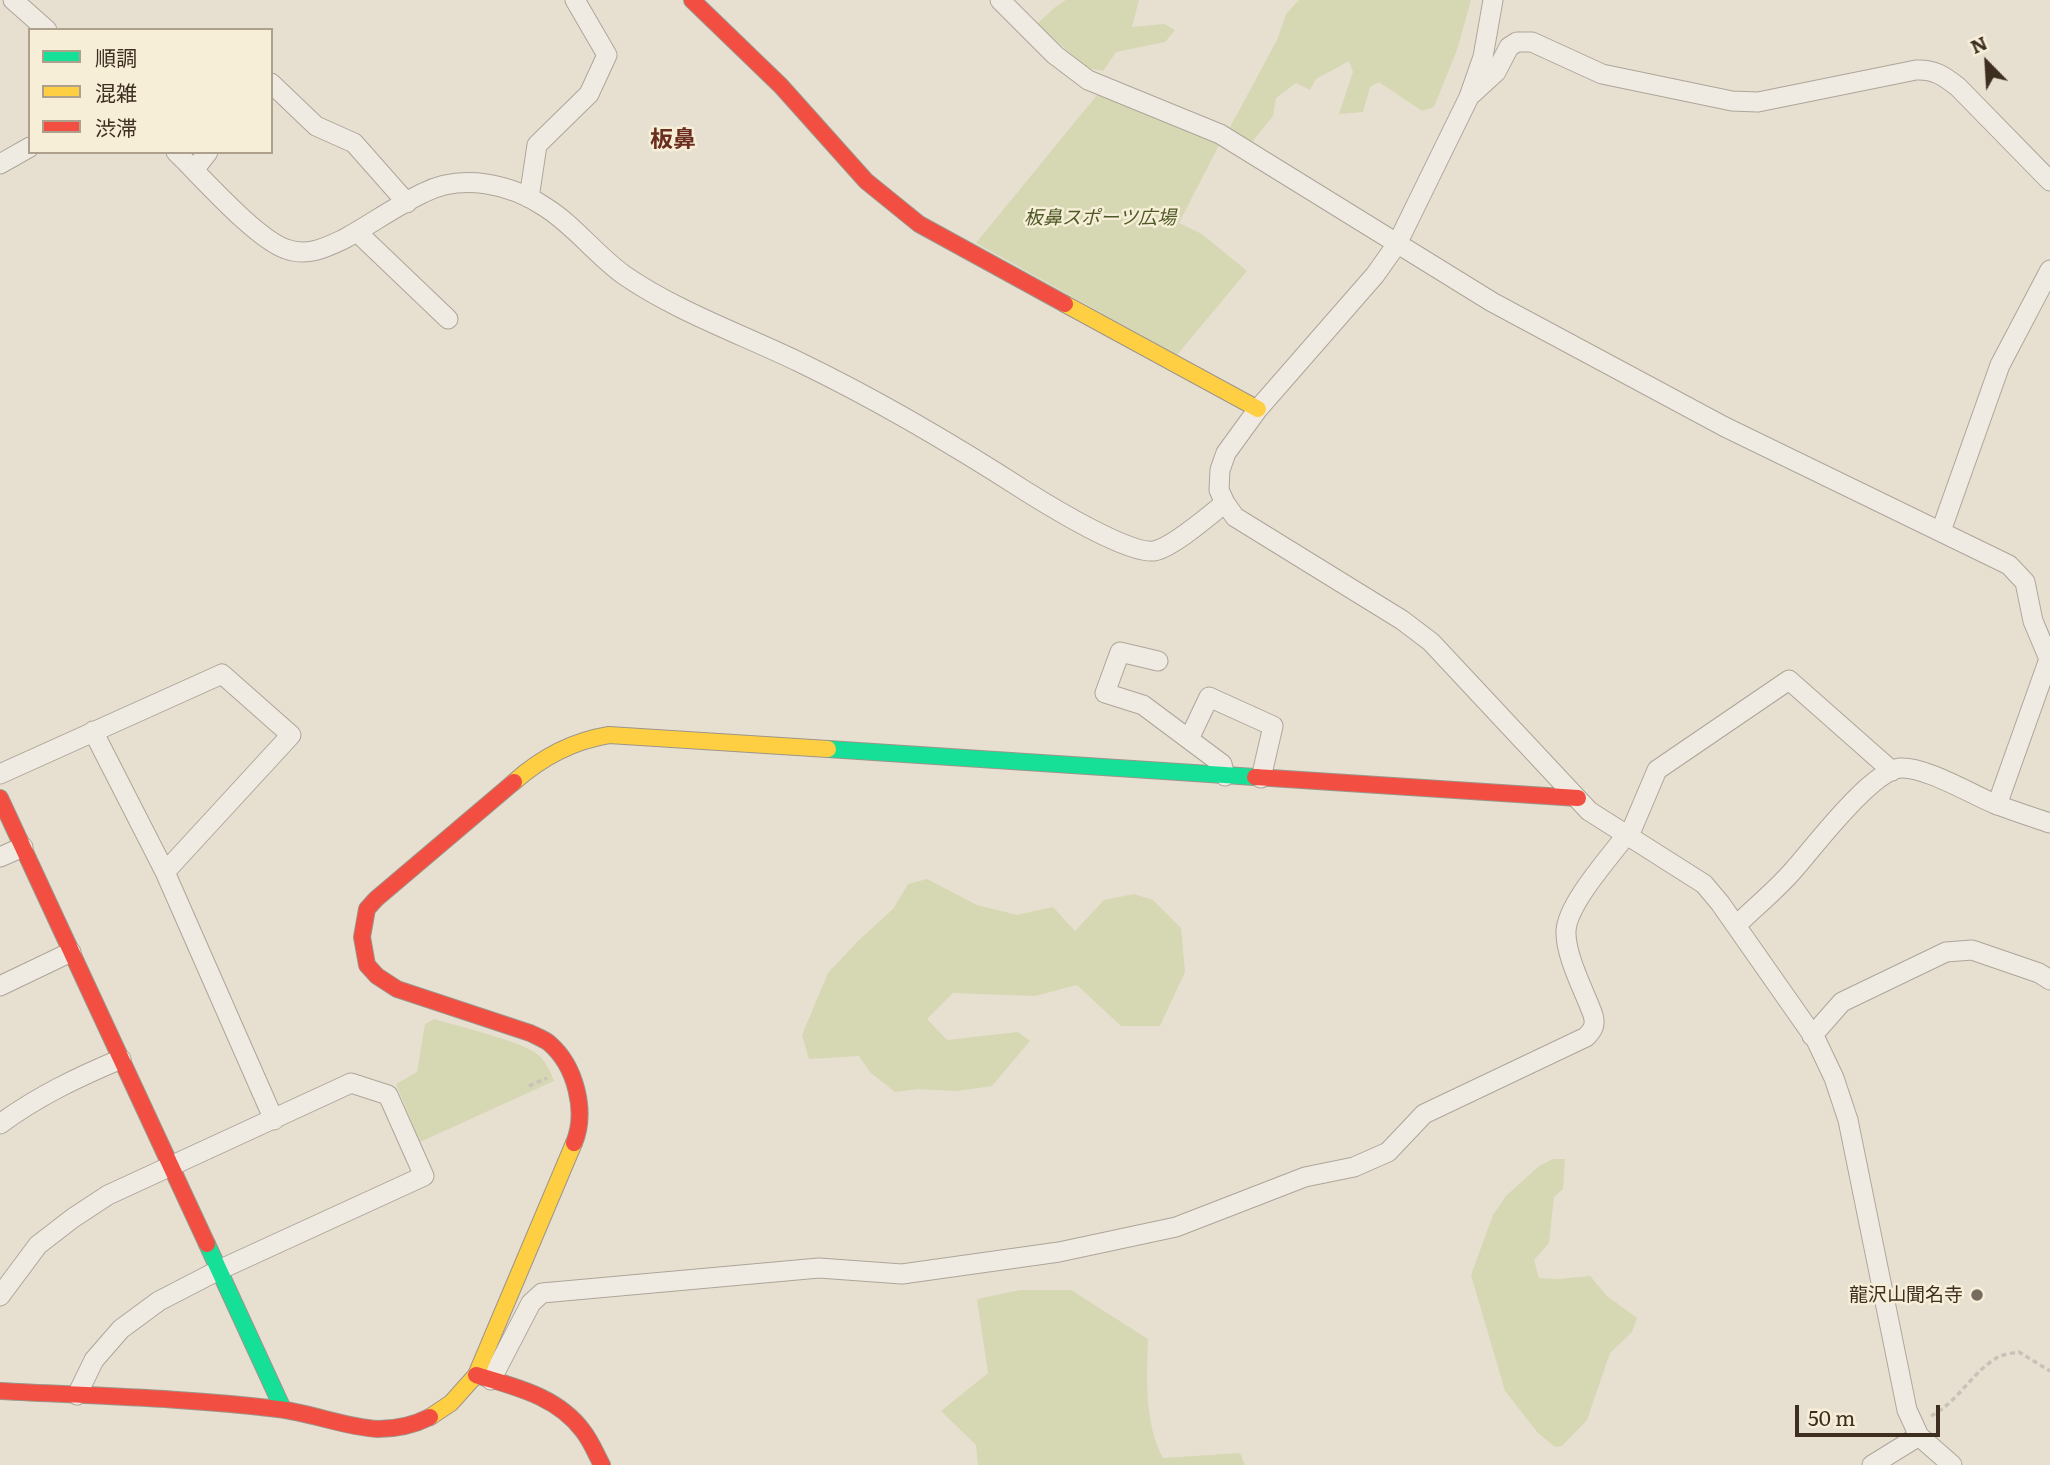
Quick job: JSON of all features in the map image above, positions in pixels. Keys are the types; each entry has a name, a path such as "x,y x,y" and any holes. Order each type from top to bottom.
{"street":[{"path":"13,0 45,28"},
{"path":"529,198 537,145 589,94 607,55 575,0"},
{"path":"692,0 781,86 866,181 919,224 1258,410"},
{"path":"1000,0 1055,55 1088,79 1220,134 1492,302 1725,427 1941,531 2009,565 2019,573 2025,582 2033,621 2049,659 1997,805"},
{"path":"1493,0 1486,46 1469,97 1398,244 1376,275 1258,410 1226,453 1220,470 1219,490 1235,517 1402,620 1431,642 1589,811 1704,884 1737,926 1812,1036 1834,1078 1848,1121 1907,1410 1916,1430 1952,1465"},
{"path":"1469,97 1496,72 1509,47 1517,42 1532,43 1602,75 1732,102 1758,102 1929,69 1958,87 2050,181"},
{"path":"273,85 316,126 354,143 407,202"},
{"path":"0,164 28,148"},
{"path":"178,154 260,232 289,250 323,250 425,191 465,183 489,184 529,198 547,208 624,275 663,298 884,406 1040,500 1132,547 1154,551 1169,544 1225,503"},
{"path":"194,170 206,154"},
{"path":"357,232 448,319"},
{"path":"1941,531 2000,365 2050,270"},
{"path":"1158,661 1120,652 1105,693 1143,705 1223,764 1225,776"},
{"path":"0,774 222,674 291,735 165,872"},
{"path":"0,1391 283,1409 362,1428 394,1428 438,1415 484,1377 531,1303 542,1293 819,1268 902,1274 1059,1252 1175,1227 1305,1177 1354,1167 1388,1152 1424,1114 1586,1037 1595,1024 1594,1015 1569,952 1566,929 1576,902 1628,835 1657,770 1789,680 1892,771"},
{"path":"1189,739 1209,697 1273,726 1261,778"},
{"path":"93,731 165,872 274,1120"},
{"path":"484,1377 580,1129 577,1090 561,1057 550,1043 530,1033 397,989 377,975 368,965 364,951 363,924 367,909 376,899 524,773 562,748 584,739 624,734 866,754 1578,798"},
{"path":"1737,926 1796,868 1825,832 1873,783 1900,768 1938,778 1997,805 2050,823"},
{"path":"0,798 283,1409"},
{"path":"0,857 23,847"},
{"path":"1812,1036 1842,1002 1946,953 1972,950 2050,980"},
{"path":"0,986 71,952"},
{"path":"0,1124 24,1106 64,1083 121,1059"},
{"path":"0,1296 38,1245 108,1195 351,1083 388,1095 424,1177 219,1270 159,1301 121,1329 94,1360 77,1395"},
{"path":"484,1377 538,1395 565,1410 583,1431 602,1465"},
{"path":"1872,1465 1916,1430"}],"path":[{"path":"1916,1430 1952,1402 1999,1356 2020,1352 2050,1371"}],"green space":[{"path":"1066,0 1139,0 1132,27 1164,24 1175,30 1165,42 1116,52 1103,71 1087,68 1037,24"},
{"path":"1299,0 1471,0 1457,50 1434,107 1422,111 1379,82 1370,87 1363,112 1339,114 1353,72 1349,61 1316,79 1310,90 1296,83 1276,98 1273,116 1249,146 1228,131 1277,40 1286,14"},
{"name":"板鼻スポーツ広場","path":"1097,95 1221,141 1179,223 1202,234 1247,271 1177,355 976,243"},
{"path":"927,879 977,905 1017,915 1053,907 1075,931 1104,900 1134,894 1153,900 1181,928 1185,972 1160,1026 1121,1026 1077,985 1035,996 953,993 927,1019 947,1040 1018,1032 1030,1041 992,1086 957,1091 918,1089 895,1092 870,1072 859,1056 809,1059 802,1035 828,973 893,909 908,884"},
{"path":"434,1019 529,1049 543,1060 554,1081 420,1142 396,1084 417,1072 425,1024"},
{"path":"1553,1159 1565,1159 1563,1189 1554,1197 1549,1243 1534,1260 1539,1278 1590,1276 1607,1296 1637,1318 1632,1332 1610,1353 1587,1420 1562,1446 1555,1447 1538,1433 1505,1391 1471,1275 1493,1215 1506,1196 1539,1166"},
{"path":"1020,1290 1071,1290 1148,1339 1147,1384 1150,1415 1152,1430 1163,1458 1240,1453 1245,1465 978,1465 976,1445 941,1411 988,1373 977,1299"}],"traffic: fast":[{"path":"828,749 1255,777"},
{"path":"207,1244 283,1409"}],"traffic: slow":[{"path":"1065,304 1258,409"},
{"path":"514,782 558,751 582,741 609,735 828,749"},
{"path":"430,1417 451,1403 476,1375 574,1143"}],"traffic: jam":[{"path":"692,0 781,86 866,181 919,224 1065,304"},
{"path":"1255,777 1578,798"},
{"path":"514,782 376,899 367,909 362,937 367,965 377,976 397,989 530,1033 549,1043 566,1064 576,1090 579,1118 574,1143"},
{"path":"0,798 207,1244"},
{"path":"476,1375 534,1394 561,1409 586,1435 602,1465"},
{"path":"0,1391 243,1405 291,1411 353,1426 378,1429 405,1426 430,1417"}],"place":[{"name":"龍沢山聞名寺","path":"1977,1295"}],"district":[{"name":"板鼻","path":"673,140"}]}
